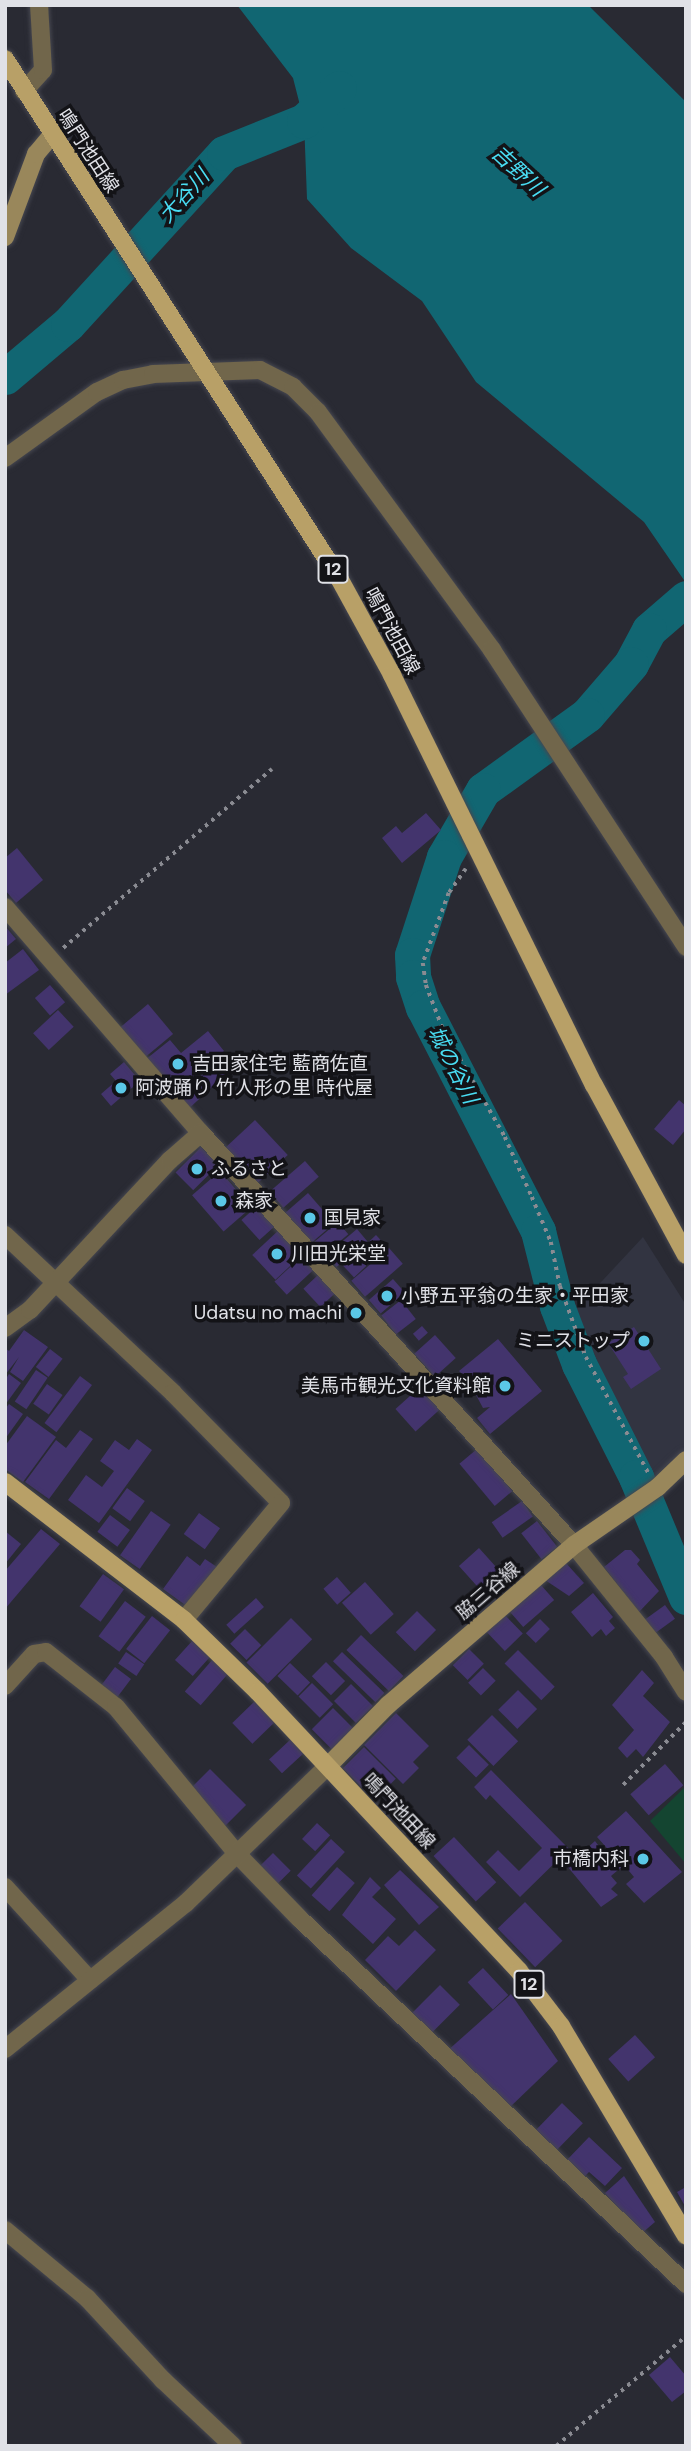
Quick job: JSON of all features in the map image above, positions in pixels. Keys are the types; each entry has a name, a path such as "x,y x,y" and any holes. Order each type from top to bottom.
{"main road":[{"name":"鳴門池田線","path":"5,59 339,578 686,1255"},
{"path":"5,237 36,154 52,135"},
{"name":"脇三谷線","path":"328,1766 388,1705 574,1545 658,1487 686,1460"},
{"name":"鳴門池田線","path":"5,1482 184,1620 328,1766 511,1962 553,2015 686,2236"}],"street":[{"path":"24,92 43,69 39,5"},
{"path":"5,458 97,393 123,380 208,371 260,370 293,387 318,412 492,650 686,947"},
{"path":"5,906 201,1133 574,1545 664,1657 686,1692"},
{"path":"5,1328 54,1286 170,1160 201,1133"},
{"path":"5,1235 54,1286 173,1393 281,1503 184,1620"},
{"path":"5,1686 34,1654 46,1652 116,1707 237,1854 686,2284"},
{"path":"5,2049 186,1903 328,1766"},
{"path":"5,1887 90,1980"},
{"path":"5,2230 87,2298 163,2380 233,2446"}],"path":[{"path":"51,958 272,769"},
{"path":"478,853 449,893 423,964 426,985 443,1029 505,1137 537,1208 586,1356 608,1405 658,1487"},
{"path":"623,1785 686,1722"},
{"path":"556,2446 686,2336"}],"shaded area":[{"path":"643,1237 686,1305 686,1450 657,1480 616,1404 575,1310"}],"green space":[{"path":"686,1786 686,1864 650,1821"}],"water":[{"name":"吉野川","path":"237,5 588,5 686,102 686,583 644,522 476,382 422,301 351,248 307,199 304,121 293,78"}],"building":[{"path":"426,813 441,830 402,863 382,838 396,826 402,833"},
{"path":"17,848 43,880 16,903 5,890 5,858"},
{"path":"5,926 16,939 5,948"},
{"path":"23,949 39,970 5,995 5,963"},
{"path":"50,985 65,1002 50,1015 35,998"},
{"path":"148,1004 173,1034 142,1060 117,1030"},
{"path":"58,1010 74,1027 49,1050 33,1033"},
{"name":"吉田家住宅 藍商佐直","path":"208,1031 224,1051 172,1094 145,1060 170,1040 181,1053"},
{"path":"224,1054 235,1066 187,1110 176,1098"},
{"name":"阿波踊り 竹人形の里 時代屋","path":"124,1062 140,1081 111,1106 101,1094 116,1081 110,1074"},
{"path":"679,1100 686,1106 686,1129 673,1145 654,1129"},
{"path":"255,1120 288,1155 256,1185 223,1150"},
{"name":"ふるさと","path":"201,1147 219,1165 193,1190 176,1172"},
{"path":"305,1161 319,1177 283,1208 270,1192"},
{"name":"森家","path":"220,1171 251,1207 224,1232 192,1195"},
{"name":"国見家","path":"308,1193 334,1223 312,1243 285,1213"},
{"path":"257,1206 275,1226 259,1240 241,1220"},
{"path":"338,1222 348,1234 324,1255 313,1243"},
{"name":"川田光栄堂","path":"280,1229 303,1254 275,1280 252,1255"},
{"path":"357,1229 367,1241 337,1267 326,1255"},
{"path":"376,1235 387,1247 354,1277 343,1266"},
{"path":"389,1248 403,1264 365,1297 351,1281"},
{"path":"303,1255 315,1268 287,1295 274,1282"},
{"path":"318,1275 335,1293 320,1307 303,1289"},
{"name":"小野五平翁の生家・平田家","path":"393,1279 405,1293 381,1314 369,1300"},
{"path":"401,1300 416,1319 396,1334 381,1315"},
{"path":"422,1326 428,1333 419,1341 413,1334"},
{"path":"634,1327 661,1369 631,1389 623,1377 628,1374 608,1343"},
{"path":"24,1330 48,1347 23,1381 10,1372 19,1357 5,1375 5,1348 9,1351"},
{"path":"435,1335 456,1358 435,1377 414,1354"},
{"name":"美馬市観光文化資料館","path":"498,1339 542,1391 490,1434 477,1418 490,1407 483,1408 470,1384 465,1388 458,1380 463,1375 459,1371"},
{"path":"50,1349 63,1359 48,1377 36,1367"},
{"path":"36,1370 48,1378 26,1409 15,1402"},
{"path":"9,1374 21,1383 5,1405 5,1380"},
{"path":"80,1376 92,1385 56,1432 44,1423"},
{"path":"47,1384 63,1395 49,1415 33,1404"},
{"path":"420,1387 440,1409 416,1431 395,1409"},
{"path":"9,1404 23,1414 5,1439 5,1409"},
{"path":"27,1416 56,1437 23,1482 5,1469 5,1446"},
{"path":"80,1430 93,1439 49,1499 25,1482 56,1440 66,1448"},
{"path":"137,1439 152,1450 99,1523 68,1500 86,1475 102,1487 114,1471 100,1461 115,1440 129,1450"},
{"path":"477,1449 512,1491 495,1506 459,1464"},
{"path":"127,1488 145,1501 130,1521 112,1508"},
{"path":"522,1501 533,1517 503,1538 492,1522"},
{"path":"151,1511 171,1525 140,1569 120,1555"},
{"path":"199,1513 220,1528 205,1549 184,1534"},
{"path":"110,1515 130,1530 117,1547 97,1532"},
{"path":"537,1521 557,1547 542,1559 521,1533"},
{"path":"41,1529 60,1544 5,1609 5,1571"},
{"path":"5,1531 21,1544 5,1564"},
{"path":"479,1548 510,1582 490,1600 459,1566"},
{"path":"625,1550 631,1550 640,1560 637,1564 659,1591 639,1612 604,1567"},
{"path":"187,1556 200,1566 205,1559 217,1567 188,1607 163,1589"},
{"path":"566,1563 584,1583 569,1596 545,1580"},
{"path":"103,1574 124,1589 101,1622 79,1606"},
{"path":"337,1577 351,1593 337,1605 323,1589"},
{"path":"365,1582 394,1614 371,1635 342,1603"},
{"path":"541,1585 554,1600 523,1627 510,1612"},
{"path":"593,1593 613,1617 609,1621 615,1628 606,1636 601,1629 592,1637 571,1612"},
{"path":"256,1598 264,1607 234,1634 226,1625"},
{"path":"125,1601 146,1617 119,1652 99,1636"},
{"path":"665,1605 675,1619 654,1634 644,1620"},
{"path":"417,1611 436,1630 415,1651 396,1632"},
{"path":"502,1612 523,1634 505,1651 484,1629"},
{"path":"152,1616 170,1630 144,1663 126,1649"},
{"path":"291,1618 312,1639 268,1684 246,1663"},
{"path":"540,1619 550,1629 536,1643 526,1633"},
{"path":"245,1629 261,1645 246,1660 230,1644"},
{"path":"361,1635 403,1676 389,1691 346,1650"},
{"path":"193,1640 211,1656 193,1676 175,1660"},
{"path":"469,1649 484,1664 468,1680 453,1665"},
{"path":"518,1650 555,1687 541,1700 505,1663"},
{"path":"126,1652 144,1664 136,1676 118,1664"},
{"path":"342,1652 384,1693 375,1702 333,1661"},
{"path":"213,1659 229,1673 201,1705 185,1691"},
{"path":"326,1662 345,1681 331,1695 312,1676"},
{"path":"290,1663 310,1682 298,1695 277,1676"},
{"path":"115,1667 131,1679 113,1703 97,1691"},
{"path":"483,1668 496,1681 481,1696 468,1683"},
{"path":"642,1670 654,1683 643,1696 670,1722 643,1757 636,1749 627,1758 618,1748 634,1730 612,1705"},
{"path":"312,1683 333,1704 320,1718 299,1696"},
{"path":"351,1684 373,1706 356,1723 334,1701"},
{"path":"518,1690 537,1709 517,1729 498,1710"},
{"path":"256,1700 276,1721 252,1744 232,1723"},
{"path":"333,1708 354,1729 333,1750 312,1729"},
{"path":"396,1713 429,1746 413,1762 419,1768 403,1784 364,1745"},
{"path":"492,1715 518,1741 493,1766 467,1740"},
{"path":"291,1739 304,1753 282,1773 269,1759"},
{"path":"469,1745 489,1765 476,1778 456,1758"},
{"path":"364,1747 396,1779 375,1800 343,1768"},
{"path":"665,1764 683,1785 649,1815 630,1794"},
{"path":"210,1769 246,1805 225,1826 189,1790"},
{"path":"491,1770 569,1849 520,1897 486,1862 498,1850 519,1871 542,1848 490,1795 486,1800 474,1787"},
{"name":"市橋内科","path":"626,1811 682,1872 644,1903 626,1884 634,1877 624,1865 611,1876 617,1883 611,1889 618,1895 601,1907 567,1866 595,1841 618,1867 621,1864 597,1837"},
{"path":"317,1823 330,1835 315,1851 302,1839"},
{"path":"454,1837 496,1882 476,1901 434,1856"},
{"path":"331,1839 345,1852 311,1889 297,1876"},
{"path":"273,1853 291,1871 276,1886 258,1868"},
{"path":"337,1867 355,1883 329,1911 312,1895"},
{"path":"400,1870 439,1907 419,1925 384,1885"},
{"path":"370,1877 381,1888 372,1897 396,1919 373,1944 342,1915"},
{"path":"525,1902 563,1941 535,1967 498,1928"},
{"path":"415,1930 436,1950 396,1991 365,1960 388,1936 399,1946"},
{"path":"483,1968 508,1995 493,2009 468,1982"},
{"path":"440,1985 460,2005 430,2034 410,2015"},
{"path":"511,1994 558,2061 506,2111 446,2052"},
{"path":"635,2035 655,2057 628,2081 608,2059"},
{"path":"562,2103 583,2123 554,2153 533,2133"},
{"path":"589,2137 622,2168 605,2186 589,2172 582,2179 565,2162"},
{"path":"624,2176 655,2222 641,2234 605,2193"},
{"path":"686,2187 686,2208 677,2192"},
{"path":"670,2357 686,2376 686,2391 672,2402 649,2375"}],"waterway":[{"name":"大谷川","path":"5,377 68,324 224,153 304,121 339,88"},
{"name":"城の谷川","path":"686,598 649,630 631,664 587,715 483,790 444,857 412,955 413,977 423,1007 538,1231 557,1306 579,1364 636,1477 686,1597"}],"place":[{"name":"吉田家住宅 藍商佐直","path":"178,1064"},
{"name":"阿波踊り 竹人形の里 時代屋","path":"121,1088"},
{"name":"ふるさと","path":"197,1169"},
{"name":"森家","path":"221,1201"},
{"name":"国見家","path":"310,1218"},
{"name":"川田光栄堂","path":"277,1254"},
{"name":"小野五平翁の生家・平田家","path":"387,1296"},
{"name":"Udatsu no machi","path":"356,1313"},
{"name":"ミニストップ","path":"644,1341"},
{"name":"美馬市観光文化資料館","path":"505,1386"},
{"name":"市橋内科","path":"643,1859"}]}
